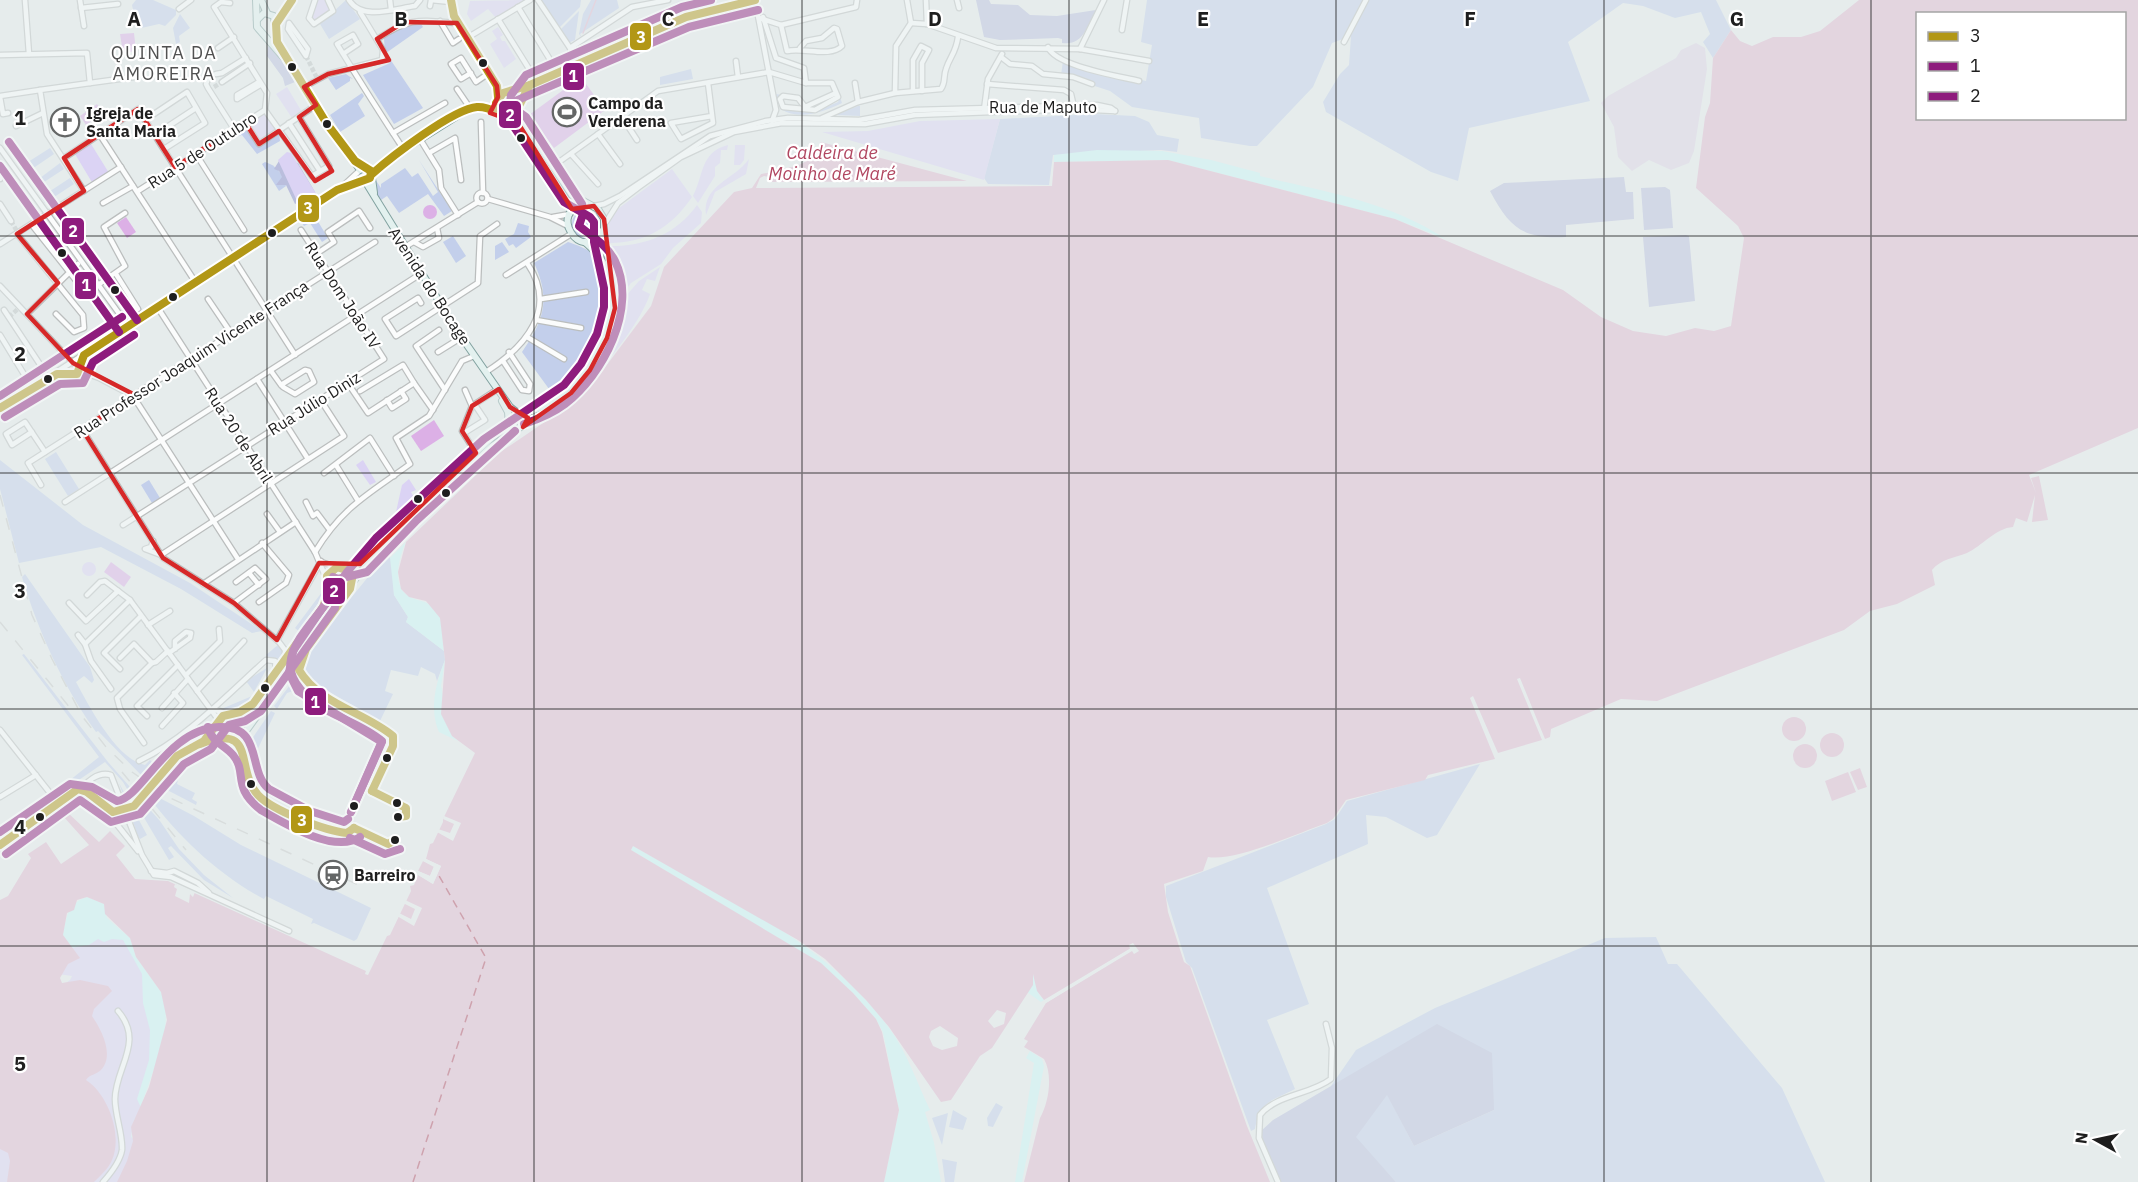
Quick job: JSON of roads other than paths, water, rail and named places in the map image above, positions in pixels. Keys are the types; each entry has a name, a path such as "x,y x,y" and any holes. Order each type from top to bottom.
{"main road":[{"path":"256,0 257,27 262,32 270,32 276,25 275,19 268,13 261,0"},
{"path":"365,174 470,108 481,107 510,92 686,17 755,0"},
{"path":"257,20 268,13"},
{"name":"Avenida do Bocage","path":"276,25 276,38 286,59 365,174 375,198 462,337 510,407 520,414"},
{"name":"Avenida do Bocage","path":"262,32 286,59"},
{"path":"520,107 522,96 530,85"},
{"path":"481,107 505,115 518,123 571,212 568,226 571,234 585,242 600,256 607,270 611,291 606,327 581,374 562,392 531,412 512,415 508,422 410,512 360,564 340,567 329,572 326,603 276,672 250,706 224,716 218,724 221,734 228,738 239,736 251,726 377,553 491,447 571,393 590,370 607,338 615,308 615,287 602,213 572,195 522,120 519,98 510,92"},
{"path":"498,98 497,107 505,115"},
{"path":"505,115 520,107"},
{"path":"571,212 591,205"},
{"path":"585,242 594,240 604,228"},
{"name":"Avenida do Bocage","path":"486,373 506,407 508,422"},
{"path":"520,414 525,420 520,428"},
{"path":"508,422 510,428 520,428"},
{"path":"340,567 351,575 350,589"}],"street":[{"path":"25,0 30,54"},
{"path":"80,0 84,26"},
{"path":"179,9 191,0"},
{"path":"276,25 292,0"},
{"path":"315,0 309,18 314,24 333,11 328,0"},
{"path":"304,87 317,78 382,60 384,53 377,39 360,12 349,0"},
{"path":"390,0 391,9"},
{"path":"360,12 415,6 420,0"},
{"path":"430,6 431,0 451,1 458,23 497,86 498,98"},
{"path":"467,38 530,0"},
{"path":"538,0 574,56 589,60"},
{"path":"626,0 632,7"},
{"path":"570,48 632,7 646,1 668,0"},
{"path":"755,0 776,58 804,68 806,83"},
{"path":"761,18 781,25 856,7 857,0"},
{"path":"895,93 896,46 911,24 907,0"},
{"path":"927,24 926,1 932,0"},
{"path":"957,0 958,8"},
{"path":"1080,49 1104,0"},
{"path":"1122,30 1127,0"},
{"path":"1344,42 1366,0"},
{"path":"230,3 221,2 213,7 267,93 265,110 312,176 329,166 299,117"},
{"path":"81,8 118,4"},
{"path":"518,8 549,58"},
{"path":"367,22 372,11"},
{"path":"268,13 284,13"},
{"path":"761,18 776,110 773,120 762,126"},
{"path":"498,19 531,72"},
{"path":"440,21 453,43 459,39"},
{"path":"377,39 404,22 458,23"},
{"path":"289,23 308,49 306,56 304,55 288,29 289,23"},
{"path":"911,24 927,24 958,37 1002,48 1080,49 1149,62"},
{"path":"781,25 787,51 800,48 829,52 838,50 842,46 837,29 834,28 822,38 806,41 800,48"},
{"path":"343,54 358,44 353,35 337,45 404,150"},
{"path":"820,119 858,102 895,93 936,91 944,85 946,69 956,53 958,37"},
{"path":"218,48 234,38"},
{"path":"913,92 913,60 921,46 929,50 922,63 922,91"},
{"path":"1048,47 1051,53 1063,61 1139,81"},
{"path":"985,110 987,84 1002,57 1002,48"},
{"path":"0,55 87,53 90,83"},
{"path":"568,69 574,56"},
{"path":"1002,57 1010,64 1032,66 1043,74 1073,77 1092,84"},
{"path":"246,58 219,74 224,81 250,63"},
{"path":"471,73 461,79 451,64 461,58 471,73 476,82 489,73"},
{"path":"736,61 738,77"},
{"path":"552,167 658,91 769,72 806,83 832,82 837,95"},
{"path":"9,113 3,114 0,96 134,77"},
{"path":"208,79 234,129"},
{"path":"259,83 237,99 237,96 259,83"},
{"path":"708,83 712,116 712,123 681,139 671,123 712,116"},
{"path":"855,83 858,102"},
{"path":"987,84 1064,90 1071,94 1074,107"},
{"path":"497,86 510,92"},
{"path":"457,88 470,108"},
{"path":"39,90 47,134 84,191"},
{"path":"145,120 187,92 205,123 164,149"},
{"path":"837,95 815,110 806,111 783,108 780,99 783,96 798,98 803,106 807,107 837,95"},
{"path":"393,133 417,117 446,103"},
{"path":"245,122 259,144 316,105"},
{"name":"Rua de Maputo","path":"591,205 604,204 620,196 710,136 736,127 773,120 859,120 915,110 985,110 1097,105 1115,111 1074,107"},
{"path":"161,131 196,108"},
{"path":"64,158 138,109 295,355"},
{"name":"Rua 5 de Outubro","path":"138,191 265,110"},
{"name":"Rua de Maputo","path":"604,228 618,203 681,157 721,136 782,123 859,124 915,115 985,110"},
{"path":"15,126 43,113"},
{"path":"622,117 637,140"},
{"path":"480,122 483,193 488,199 550,217 568,226"},
{"path":"289,123 320,171"},
{"path":"598,134 620,165"},
{"path":"100,135 196,283"},
{"path":"429,153 455,138 461,180"},
{"path":"420,139 439,170 441,188 458,215"},
{"path":"0,148 128,327"},
{"path":"196,154 244,230"},
{"path":"571,154 598,183"},
{"path":"0,244 121,167"},
{"path":"337,190 365,174"},
{"path":"0,408 75,365 84,355 365,174"},
{"path":"103,203 133,186"},
{"path":"478,202 477,196 483,193"},
{"path":"405,247 478,202 484,203 488,199"},
{"path":"0,204 11,221"},
{"path":"316,254 334,242 328,232 359,212 370,228"},
{"path":"550,217 571,212"},
{"path":"98,285 116,274 125,263 104,227 124,213"},
{"path":"421,303 418,298 385,319 396,336 480,280 480,236 497,224"},
{"path":"32,225 82,288"},
{"path":"414,242 423,247 439,238 437,228"},
{"name":"Rua Dom João IV","path":"301,230 384,359"},
{"path":"16,234 85,318 84,328 74,332 56,314"},
{"path":"506,275 571,234"},
{"name":"Rua Professor Joaquim Vicente França","path":"41,485 28,463 375,242"},
{"path":"486,373 503,361 509,352 527,337 537,320 541,299 535,274 527,263"},
{"path":"27,314 78,264"},
{"path":"65,502 422,273"},
{"path":"116,274 138,309"},
{"path":"0,286 75,365 88,374 116,385 133,396 238,559"},
{"path":"541,299 586,292"},
{"path":"208,299 231,333"},
{"name":"Rua 20 de Abril","path":"158,308 315,552 327,580"},
{"path":"4,310 45,372"},
{"path":"537,320 581,328"},
{"path":"439,330 416,346 445,390"},
{"path":"0,335 33,389"},
{"path":"438,352 462,337"},
{"path":"527,337 564,359"},
{"path":"503,361 522,390 529,391 530,384 509,352"},
{"path":"315,552 328,529 357,499 410,464 396,438 429,416 462,361 470,356 476,357"},
{"name":"Rua Júlio Diniz","path":"123,525 384,359"},
{"path":"73,374 75,365"},
{"path":"73,374 75,365"},
{"path":"360,390 403,365 433,410"},
{"path":"271,370 281,385 297,394 313,384 314,380 305,370 281,385"},
{"path":"57,374 88,374"},
{"path":"257,379 308,459"},
{"path":"347,382 368,413 414,383"},
{"path":"465,390 473,405"},
{"path":"387,400 392,408 399,404 406,399 401,391"},
{"path":"476,453 462,431 473,405 495,391"},
{"path":"161,555 344,436 320,399"},
{"path":"464,434 485,420 478,405 473,405"},
{"path":"32,432 12,445 6,434 25,422 32,432 45,452"},
{"path":"82,429 161,555"},
{"path":"324,473 370,438 394,476"},
{"path":"336,465 357,499"},
{"path":"306,502 314,516 317,513 328,529"},
{"path":"267,514 280,532"},
{"path":"204,584 296,522"},
{"path":"153,541 152,547 145,549 161,555 234,603 278,641 285,650 284,660"},
{"path":"260,602 286,583 289,575 262,543"},
{"path":"278,641 321,562 340,567"},
{"path":"234,603 266,579 255,568 236,582"},
{"path":"249,573 259,585"},
{"path":"81,791 88,792 100,805 120,812 134,806 170,762 203,742 218,724 211,709 130,600 102,581 87,595"},
{"path":"69,603 86,621 118,591"},
{"path":"85,644 130,600"},
{"path":"148,625 171,611"},
{"path":"120,669 104,653 141,616"},
{"path":"162,708 220,641 219,629"},
{"path":"78,635 85,644 91,661 111,688"},
{"path":"197,691 244,641"},
{"path":"278,641 289,645 298,641"},
{"path":"120,658 134,644 152,663"},
{"path":"144,743 120,709 117,698 152,663 175,649"},
{"path":"138,761 153,754 211,709 266,660 272,659 276,662 276,672"},
{"path":"147,716 137,706 178,665"},
{"path":"162,726 183,704 174,693"},
{"path":"211,709 231,714"},
{"path":"0,730 58,803"},
{"path":"203,742 228,738"},
{"path":"0,845 68,796 81,791 94,777 106,773 111,775 142,855 154,875 171,877 289,931"},
{"path":"0,797 36,775"},
{"path":"107,812 142,855"},
{"path":"103,1182 118,1163 122,1149 115,1098 129,1051 125,1020 118,1011"},
{"path":"1278,1182 1259,1138 1260,1115 1276,1102 1331,1079 1332,1048 1326,1024"}],"water":[{"name":"Caldeira de Moinho de Maré","path":"1859,0 2138,0 2138,428 2029,475 2036,493 2031,478 2039,476 2048,520 2032,522 2035,495 2027,522 2016,518 2013,527 2001,530 1973,550 1936,566 1932,570 1935,585 1897,604 1870,611 1844,630 1657,701 1621,699 1551,729 1550,737 1545,739 1520,678 1517,679 1542,740 1498,753 1473,696 1470,698 1495,759 1428,775 1425,780 1346,800 1333,819 1327,823 1250,851 1208,857 1203,871 1164,884 1168,912 1184,962 1190,966 1247,1126 1270,1182 1024,1182 1040,1118 1046,1104 1049,1080 1044,1059 1024,1047 1028,1041 1024,1039 1046,1003 1132,950 1131,948 1044,1000 1037,991 1033,974 1033,985 992,1048 980,1056 951,1100 941,1102 889,1027 825,959 798,940 633,846 631,850 821,963 853,993 876,1019 882,1032 899,1110 884,1182 117,1182 127,1161 133,1141 131,1127 149,1087 167,1020 161,992 136,957 130,938 105,914 104,904 87,897 77,900 74,910 67,913 63,935 80,958 68,964 60,978 62,983 80,980 108,986 112,991 94,1009 92,1016 105,1042 107,1057 105,1064 101,1070 86,1080 94,1086 107,1105 114,1127 115,1150 109,1166 94,1182 7,1182 10,1161 8,1153 0,1149 0,900 8,896 31,858 28,854 46,842 61,864 89,845 63,816 66,811 99,842 110,831 125,846 116,855 135,879 168,881 366,971 365,974 368,975 411,891 410,886 414,885 418,875 433,884 441,866 426,859 430,844 433,843 475,753 452,736 441,714 445,660 440,618 426,601 409,597 401,589 398,572 406,542 499,453 552,417 597,378 651,306 664,267 734,192 752,188 761,174 773,172 774,168 796,166 808,160 821,142 967,181 768,182 769,177 764,176 760,178 756,188 1052,186 1054,162 1168,160 1395,219 1563,290 1601,317 1633,331 1666,336 1695,328 1714,331 1731,326 1744,238 1738,226 1696,188 1705,117 1710,103 1713,58 1731,30 1740,41 1752,46 1773,37 1801,37 1820,31","holes":["997,1010 1006,1013 1004,1024 994,1028 988,1021","940,1026 958,1038 957,1046 942,1050 933,1046 929,1037 931,1031"]},
{"path":"1794,717 1799,718 1805,724 1805,734 1799,740 1794,741 1789,740 1783,734 1782,729 1783,724 1789,718"},
{"path":"1832,733 1837,734 1843,740 1843,750 1837,756 1832,757 1827,756 1821,750 1820,745 1821,740 1827,734"},
{"path":"1805,744 1814,747 1817,756 1814,765 1805,768 1796,765 1793,756 1796,747"},
{"path":"1860,768 1867,787 1858,790 1850,772"},
{"path":"1848,772 1856,792 1832,801 1825,781"},
{"path":"423,861 434,866 430,876 418,871"}],"waterway":[{"path":"583,33 596,0"}],"tunnel":[{"path":"306,56 317,78"},
{"path":"214,87 222,82"},
{"path":"11,221 18,233"},
{"path":"9,317 20,307"}],"railway":[{"path":"0,495 32,615 82,716 106,747 132,772 168,797 365,888"},
{"path":"0,622 71,709"},
{"path":"122,772 186,850"}],"place":[{"name":"Campo da Verderena","path":"567,112"},
{"name":"Igreja de Santa Maria","path":"65,122"},
{"name":"Barreiro","path":"333,875"}],"district":[{"name":"QUINTA DA AMOREIRA","path":"164,63"}]}
